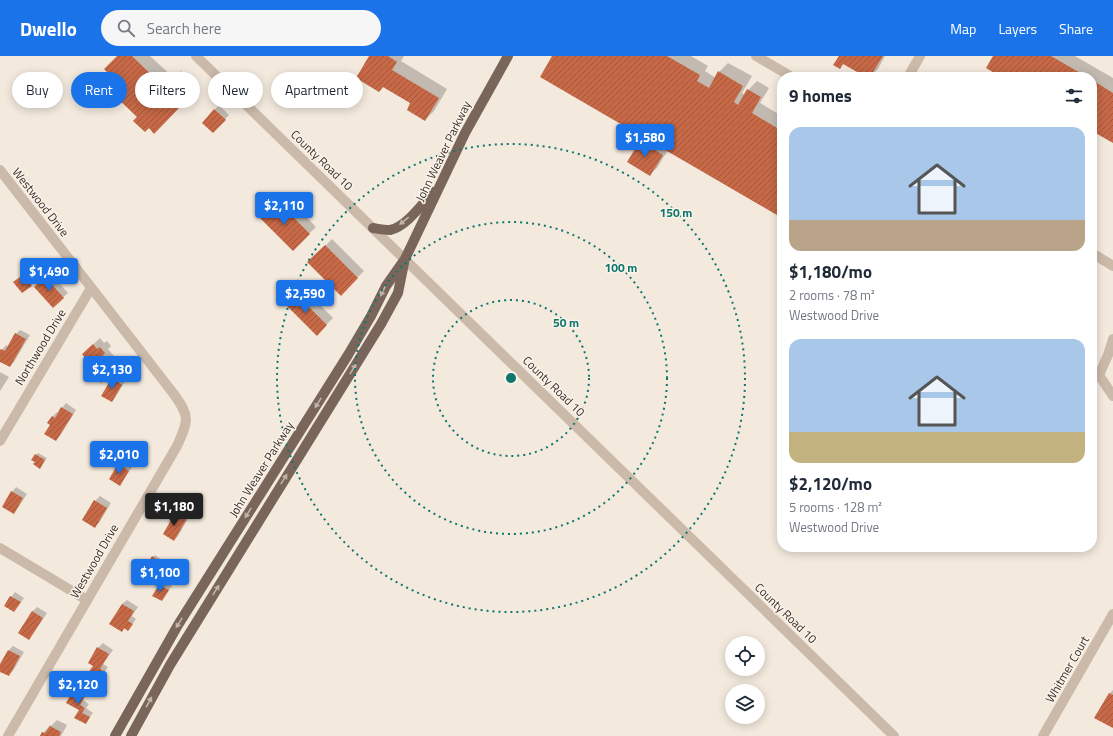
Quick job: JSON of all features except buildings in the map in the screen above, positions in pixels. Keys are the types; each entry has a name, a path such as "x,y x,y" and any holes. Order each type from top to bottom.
{"main road":[{"name":"John Weaver Parkway","path":"115,736 174,632 348,355 371,316 386,286 405,259 465,133 508,56"},
{"path":"374,228 391,230 400,225 414,214 441,183"},
{"name":"John Weaver Parkway","path":"131,736 170,665 381,324 398,293 405,259"}],"street":[{"path":"756,56 783,72"},
{"path":"911,72 920,56"},
{"name":"County Road 10","path":"201,58 894,736"},
{"name":"Westwood Drive","path":"0,170 173,393 183,407 187,419 184,431 177,446 8,736"},
{"path":"1097,256 1113,266"},
{"name":"Northwood Drive","path":"0,441 91,288"},
{"path":"1113,339 1099,375 1113,396"},
{"path":"0,548 87,600"},
{"name":"Whitmer Court","path":"1044,736 1113,614"}]}
